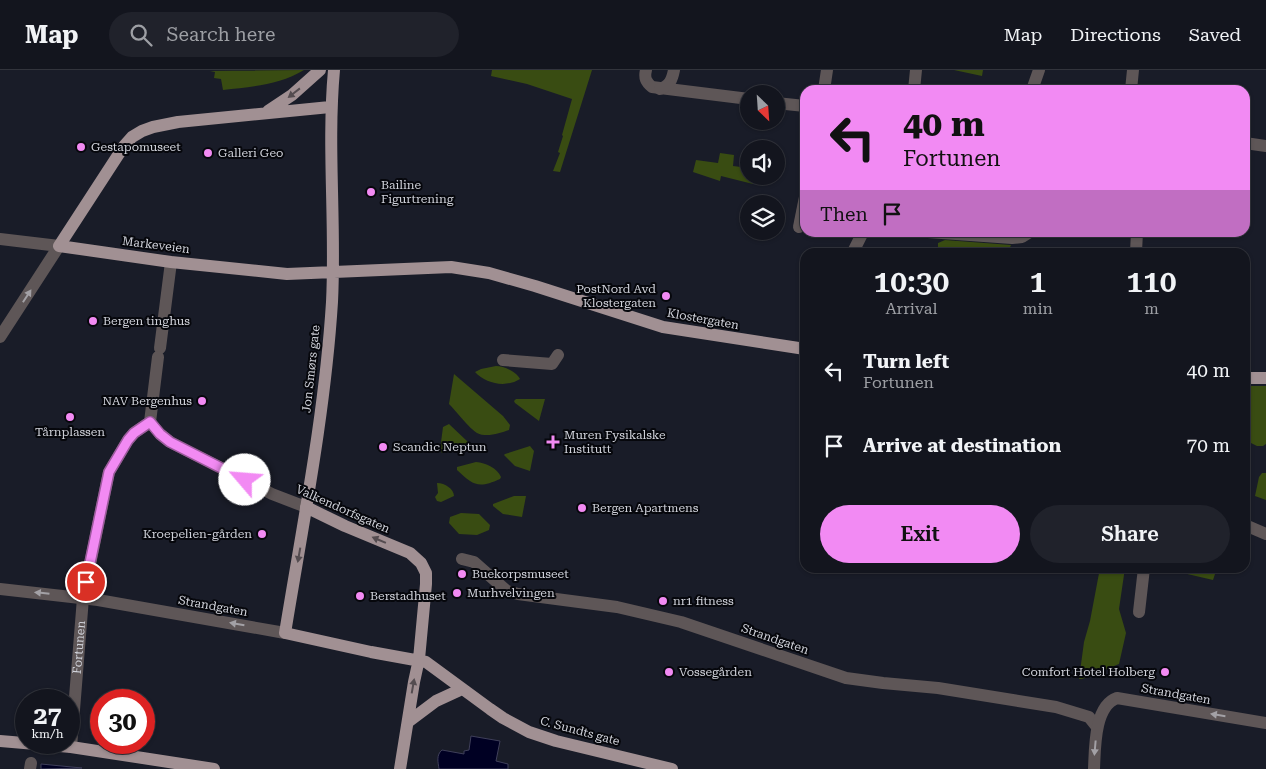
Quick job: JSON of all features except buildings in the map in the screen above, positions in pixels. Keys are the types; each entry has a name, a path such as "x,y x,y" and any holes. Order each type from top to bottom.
{"main road":[{"path":"266,113 292,95 320,70"},
{"name":"Jon Smørs gate","path":"286,633 324,388 332,299 333,246 330,106 334,70"},
{"path":"59,246 124,146 132,137 142,131 178,122 330,106"},
{"name":"Markeveien","path":"59,246 171,262 287,274 452,267 489,273 598,305"},
{"name":"Klostergaten","path":"598,305 663,327 800,348"},
{"path":"1250,378 1266,378"},
{"name":"Valkendorfsgaten","path":"306,507 344,526 410,553 421,563 426,573 426,584 419,659"},
{"name":"Strandgaten","path":"286,633 371,652 419,659"},
{"path":"400,769 419,659"},
{"name":"C. Sundts gate","path":"419,659 426,662 503,718 540,736 672,769"},
{"path":"408,722 436,700 462,689"},
{"path":"0,741 15,742"},
{"path":"80,748 214,769"}],"street":[{"path":"646,70 647,82 656,88 740,99"},
{"path":"656,88 667,86 672,80 674,70"},
{"path":"825,85 827,70"},
{"path":"914,85 916,70"},
{"path":"1034,85 1039,70"},
{"path":"1132,85 1133,70"},
{"path":"785,104 800,105"},
{"path":"1250,143 1266,146"},
{"path":"799,227 800,222"},
{"path":"998,237 1022,237"},
{"name":"Markeveien","path":"0,239 59,246"},
{"path":"0,337 59,246"},
{"path":"150,422 171,262"},
{"path":"503,360 552,364 558,355"},
{"name":"Valkendorfsgaten","path":"150,422 170,442 272,494 306,507"},
{"name":"Fortunen","path":"76,689 83,598 109,472 128,440 134,433 150,422"},
{"path":"1250,527 1266,534"},
{"name":"Strandgaten","path":"462,560 474,562 507,590 518,594 617,607 681,622 846,678 1056,708 1093,722 1112,700 1117,698 1266,723"},
{"path":"1139,612 1143,573"},
{"name":"Strandgaten","path":"0,589 83,598 286,633"},
{"path":"1093,722 1094,769"}],"green space":[{"path":"304,70 275,82 223,90 221,79 214,78 215,72 210,71"},
{"path":"492,70 592,70 560,172 553,171 560,153 558,152 572,99 527,84 491,76"},
{"path":"954,70 983,70 982,76"},
{"path":"720,153 734,155 733,166 740,167 740,181 721,176 720,181 693,172 696,160 718,163"},
{"path":"945,240 1011,245 1010,248 938,248 938,243"},
{"path":"496,366 510,370 520,379 503,384 496,383 490,382 475,372"},
{"path":"454,374 503,416 510,425 509,430 485,435 477,433 471,428 449,404"},
{"path":"1250,386 1266,386 1266,444 1257,446 1250,442"},
{"path":"516,399 545,399 539,421 515,403"},
{"path":"449,424 468,444 442,453 440,450 443,427"},
{"path":"530,446 534,451 530,471 515,466 504,455 505,454"},
{"path":"476,462 484,463 494,469 501,477 500,479 486,484 476,484 457,470 457,467"},
{"path":"1262,473 1266,473 1266,500 1255,496 1259,477"},
{"path":"437,483 448,487 454,496 441,502 437,501 435,497 438,493"},
{"path":"514,496 526,496 522,517 503,514 493,506 493,504"},
{"path":"461,513 479,514 490,525 489,530 477,535 459,534 449,523 450,517"},
{"path":"1099,573 1124,573 1119,609 1126,633 1119,664 1079,679 1084,642"},
{"path":"1183,573 1215,573 1213,580"}],"water":[{"path":"471,736 500,741 496,761 508,764 508,769 439,769 438,756 440,752 442,750 464,754 464,751 469,750"},
{"path":"41,764 82,768 41,769"}],"place":[{"name":"Gestapomuseet","path":"81,147"},
{"name":"Galleri Geo","path":"208,153"},
{"name":"Bailine Figurtrening","path":"371,192"},
{"name":"PostNord Avd Klostergaten","path":"666,296"},
{"name":"Bergen tinghus","path":"93,321"},
{"name":"NAV Bergenhus","path":"202,401"},
{"name":"Tårnplassen","path":"70,417"},
{"name":"Muren Fysikalske Institutt","path":"553,442"},
{"name":"Scandic Neptun","path":"383,447"},
{"name":"Bergen Apartmens","path":"582,508"},
{"name":"Kroepelien-gården","path":"262,534"},
{"name":"Buekorpsmuseet","path":"462,574"},
{"name":"Murhvelvingen","path":"457,593"},
{"name":"Berstadhuset","path":"360,596"},
{"name":"nr1 fitness","path":"663,601"},
{"name":"Vossegården","path":"669,672"},
{"name":"Comfort Hotel Holberg","path":"1165,672"}],"route":[{"path":"86,582 109,472 128,440 134,433 150,422 170,442 245,480"}]}
